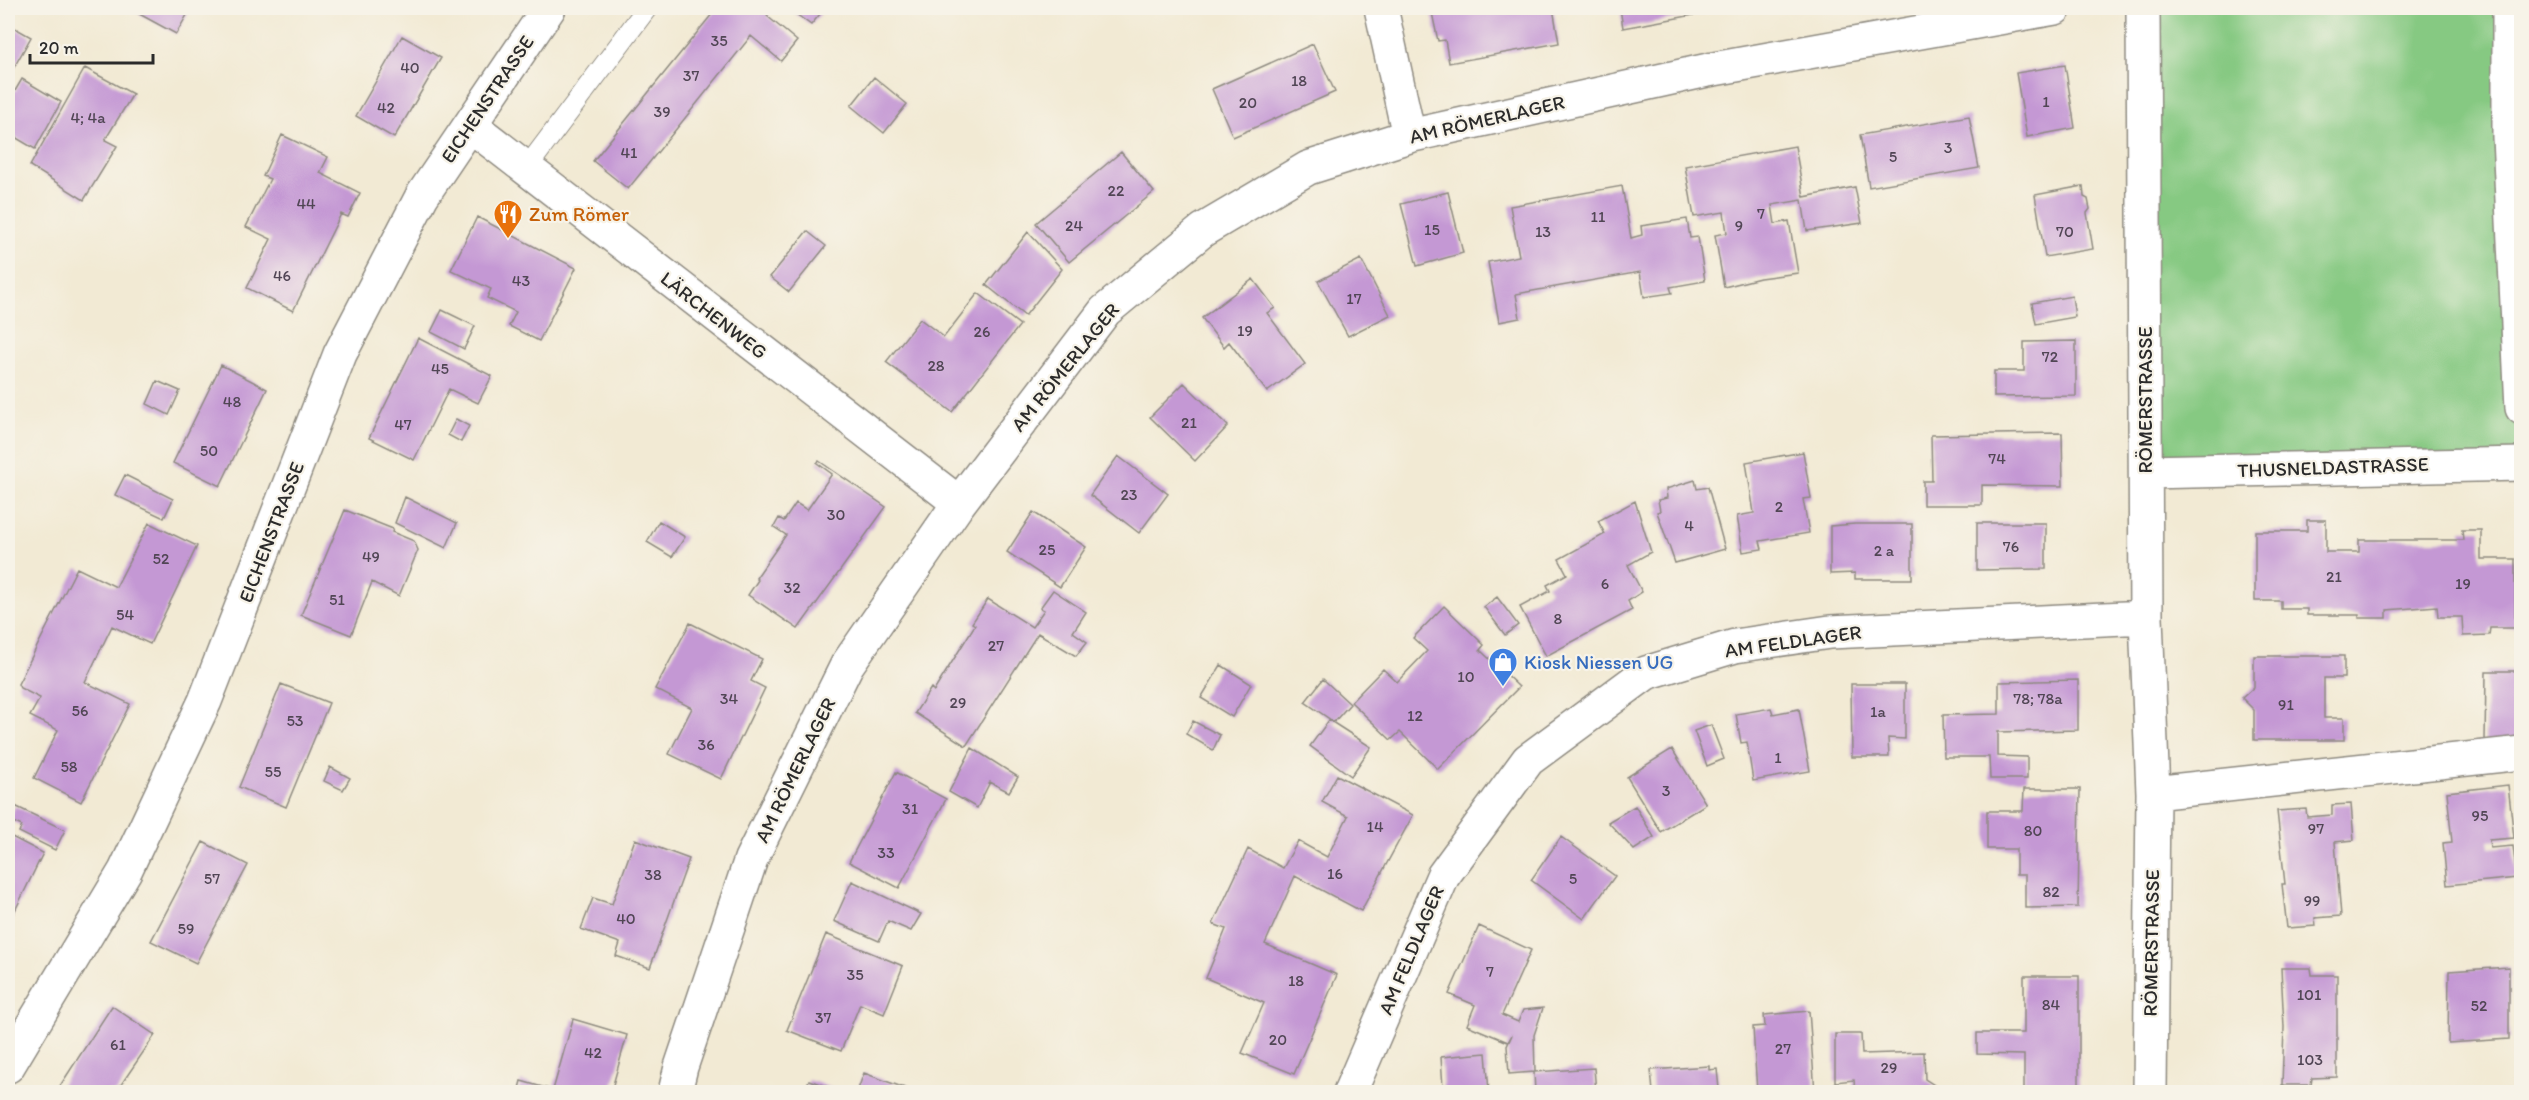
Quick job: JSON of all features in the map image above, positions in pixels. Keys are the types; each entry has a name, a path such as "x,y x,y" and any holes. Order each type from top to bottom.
{"street":[{"name":"EICHENSTRASSE","path":"8,1066 125,871 205,701 340,354 422,196 549,8"},
{"path":"1381,8 1409,136"},
{"name":"AM RÖMERLAGER","path":"675,1092 681,1067 751,859 847,665 959,503 1105,310 1203,230 1308,168 1409,136 1708,70 2055,8"},
{"name":"RÖMERSTRASSE","path":"2143,8 2146,617 2153,793 2150,1092"},
{"path":"2509,8 2509,137 2522,408"},
{"name":"LÄRCHENWEG","path":"470,125 525,170 959,503"},
{"name":"THUSNELDASTRASSE","path":"2145,472 2522,464"},
{"name":"AM FELDLAGER","path":"1350,1092 1443,876 1528,760 1646,673 1735,646 1830,632 2146,617"},
{"path":"2153,793 2522,753"}],"lane":[{"path":"525,170 647,8"}],"green space":[{"path":"2143,8 2509,8 2521,464 2146,472"}],"building":[{"path":"134,8 191,8 176,34 132,10"},
{"path":"717,8 774,8 767,16 797,41 781,61 751,36 628,189 593,161"},
{"path":"788,8 825,8 811,25"},
{"path":"1431,8 1553,8 1559,43 1449,63 1445,40 1438,41"},
{"path":"1620,8 1726,8 1726,9 1623,28"},
{"path":"8,24 31,37 8,78"},
{"path":"402,36 441,58 394,138 356,116"},
{"path":"1313,44 1335,92 1233,137 1212,89"},
{"path":"2065,65 2075,128 2027,137 2016,73"},
{"path":"85,68 133,94 105,140 117,146 84,200 30,166"},
{"path":"874,77 907,104 884,133 851,106"},
{"path":"22,79 61,102 35,149 8,133 8,87 15,91"},
{"path":"1969,116 1979,168 1869,187 1860,135"},
{"path":"282,135 328,157 320,173 360,193 348,217 341,214 293,311 247,288 271,239 246,227 270,179 263,176"},
{"path":"1795,146 1804,197 1855,187 1862,223 1807,231 1802,200 1772,205 1775,224 1789,221 1798,273 1760,278 1724,287 1715,235 1727,233 1724,212 1694,217 1685,166"},
{"path":"1121,152 1154,192 1069,262 1036,223"},
{"path":"1622,186 1631,238 1642,235 1641,226 1687,219 1690,238 1698,237 1705,281 1670,287 1672,293 1644,297 1640,272 1516,294 1520,318 1499,322 1488,262 1519,256 1510,206"},
{"path":"2083,186 2084,197 2088,199 2090,209 2087,213 2093,249 2045,257 2035,195"},
{"path":"1448,192 1463,253 1417,266 1401,204"},
{"path":"477,217 576,268 539,341 509,326 516,312 487,298 491,289 451,270"},
{"path":"807,231 826,246 789,292 770,277"},
{"path":"1028,232 1062,269 1025,316 986,285"},
{"path":"1361,259 1390,315 1348,336 1318,281"},
{"path":"1253,279 1275,308 1267,313 1305,364 1267,392 1229,342 1224,347 1202,318"},
{"path":"978,293 1020,325 952,412 886,362 920,319 944,337"},
{"path":"2072,296 2075,317 2036,324 2032,303"},
{"path":"442,310 475,326 464,349 431,332"},
{"path":"418,338 492,376 478,403 449,389 414,460 369,438"},
{"path":"2076,341 2076,396 1994,397 1994,371 2024,371 2024,342"},
{"path":"221,365 267,389 220,486 173,463"},
{"path":"157,381 180,391 169,415 147,404"},
{"path":"1184,383 1228,426 1195,461 1150,417"},
{"path":"456,419 469,426 461,442 448,435"},
{"path":"2062,433 2063,486 1982,485 1982,505 1923,505 1923,481 1932,481 1931,435"},
{"path":"1803,452 1811,498 1803,499 1809,533 1760,541 1762,549 1743,552 1737,516 1754,513 1746,462"},
{"path":"1118,456 1168,494 1139,533 1090,495"},
{"path":"819,461 886,507 798,629 748,595 758,580 756,578 786,535 774,527 779,518 784,521 796,503 807,510 832,474 817,463"},
{"path":"125,475 173,499 164,518 115,495"},
{"path":"1695,480 1697,489 1708,487 1725,549 1675,563 1657,512 1660,511 1658,500 1667,498 1666,489"},
{"path":"405,497 457,523 446,548 395,523"},
{"path":"1635,501 1651,552 1628,565 1642,592 1628,601 1632,610 1546,656 1520,607 1550,591 1547,585 1567,574 1559,559 1605,534 1598,521"},
{"path":"345,510 393,529 392,532 414,541 418,550 399,596 372,582 351,635 301,615"},
{"path":"1033,512 1086,547 1060,587 1007,552"},
{"path":"2307,520 2326,520 2326,552 2359,552 2359,540 2463,540 2462,530 2481,530 2481,559 2515,559 2515,628 2490,628 2489,635 2463,636 2462,617 2438,617 2437,606 2387,610 2387,618 2359,618 2359,615 2307,615 2307,609 2281,609 2281,601 2255,601 2255,531 2307,531"},
{"path":"659,521 685,537 672,557 647,542"},
{"path":"149,523 197,546 150,644 112,626 85,682 130,704 81,802 34,778 58,730 30,716 40,698 20,688 18,684 77,568 116,587"},
{"path":"1977,523 2046,523 2046,569 1977,570"},
{"path":"1912,524 1912,579 1855,579 1855,573 1830,574 1830,526"},
{"path":"1053,590 1086,612 1073,632 1087,642 1076,656 1038,633 966,746 915,713 931,688 934,691 975,625 972,623 988,599 1032,627 1044,610 1040,608"},
{"path":"1497,597 1518,625 1505,635 1484,607"},
{"path":"1444,606 1484,645 1480,650 1519,687 1438,769 1400,732 1391,740 1351,702 1383,669 1397,682 1427,651 1413,638"},
{"path":"690,623 762,659 751,681 765,688 721,779 669,754 692,708 655,689"},
{"path":"2254,656 2344,656 2344,678 2324,678 2324,718 2344,718 2344,740 2254,740 2254,710 2242,698 2254,687"},
{"path":"1221,665 1251,684 1232,717 1201,698"},
{"path":"2486,671 2520,671 2519,742 2485,742"},
{"path":"1323,679 1350,704 1334,722 1305,702"},
{"path":"2078,680 2078,730 1998,732 1998,756 2027,757 2027,779 1990,779 1989,757 1944,757 1943,715 1999,714 1999,682"},
{"path":"281,684 329,703 286,807 239,787"},
{"path":"1851,684 1905,684 1905,739 1888,738 1889,757 1852,757"},
{"path":"1771,708 1773,714 1799,709 1810,771 1753,781 1747,742 1741,743 1736,714"},
{"path":"1329,720 1371,747 1351,776 1310,746"},
{"path":"1193,721 1220,735 1213,750 1186,734"},
{"path":"1711,725 1724,759 1707,766 1694,731"},
{"path":"972,748 1018,777 1009,792 990,782 977,808 949,792"},
{"path":"1672,749 1706,804 1661,832 1627,777"},
{"path":"330,767 350,778 343,790 324,781"},
{"path":"896,772 946,799 899,888 849,862"},
{"path":"1337,775 1413,815 1361,911 1295,876 1265,944 1337,975 1294,1074 1242,1053 1264,1003 1206,978 1226,929 1213,924 1248,849 1283,868 1298,841 1327,857 1348,816 1322,802"},
{"path":"2508,785 2514,838 2489,840 2490,848 2513,846 2517,878 2447,885 2443,843 2452,842 2447,792"},
{"path":"2024,789 2080,789 2078,907 2025,908 2025,875 2016,875 2016,849 1987,849 1987,811 2023,811"},
{"path":"2351,804 2354,840 2335,842 2341,916 2315,918 2316,926 2287,928 2277,811 2306,809 2307,817 2332,815 2332,805"},
{"path":"15,806 65,830 55,850 19,832 22,826 9,820"},
{"path":"1635,806 1654,837 1634,850 1608,822"},
{"path":"8,835 43,853 8,925"},
{"path":"1561,837 1615,876 1584,919 1531,880"},
{"path":"635,839 689,859 650,968 616,956 620,943 581,929 593,898 612,904"},
{"path":"203,842 248,865 196,963 151,941"},
{"path":"852,881 921,914 911,931 888,921 879,941 834,921"},
{"path":"1479,926 1531,950 1502,1015 1518,1022 1523,1010 1543,1008 1534,1035 1535,1072 1594,1068 1596,1092 1535,1092 1534,1072 1509,1074 1507,1046 1512,1035 1508,1042 1467,1025 1475,1005 1449,994"},
{"path":"826,934 903,966 884,1014 860,1004 841,1051 787,1030"},
{"path":"2509,967 2509,1039 2448,1043 2449,971"},
{"path":"2281,968 2311,968 2312,975 2337,975 2337,1077 2312,1078 2311,1085 2282,1085 2284,1027"},
{"path":"2024,976 2079,976 2079,1090 2053,1090 2053,1092 2024,1090 2024,1055 1977,1054 1977,1033 2024,1033"},
{"path":"112,1006 155,1035 116,1092 56,1092"},
{"path":"1809,1011 1815,1092 1757,1092 1753,1027 1765,1026 1764,1015"},
{"path":"573,1019 627,1035 611,1092 518,1092 521,1081 553,1090"},
{"path":"1835,1034 1861,1034 1862,1054 1924,1052 1925,1079 1934,1085 1934,1092 1855,1092 1854,1080 1835,1082"},
{"path":"1486,1053 1489,1092 1428,1092 1427,1089 1443,1088 1441,1057"},
{"path":"1709,1066 1709,1070 1717,1069 1719,1089 1733,1088 1733,1092 1653,1092 1651,1070"},
{"path":"864,1073 910,1090 909,1092 857,1092"},
{"path":"809,1080 836,1090 835,1092 804,1092"}],"place":[{"name":"Zum Römer","path":"508,240"},
{"name":"Kiosk Niessen UG","path":"1503,688"}]}
